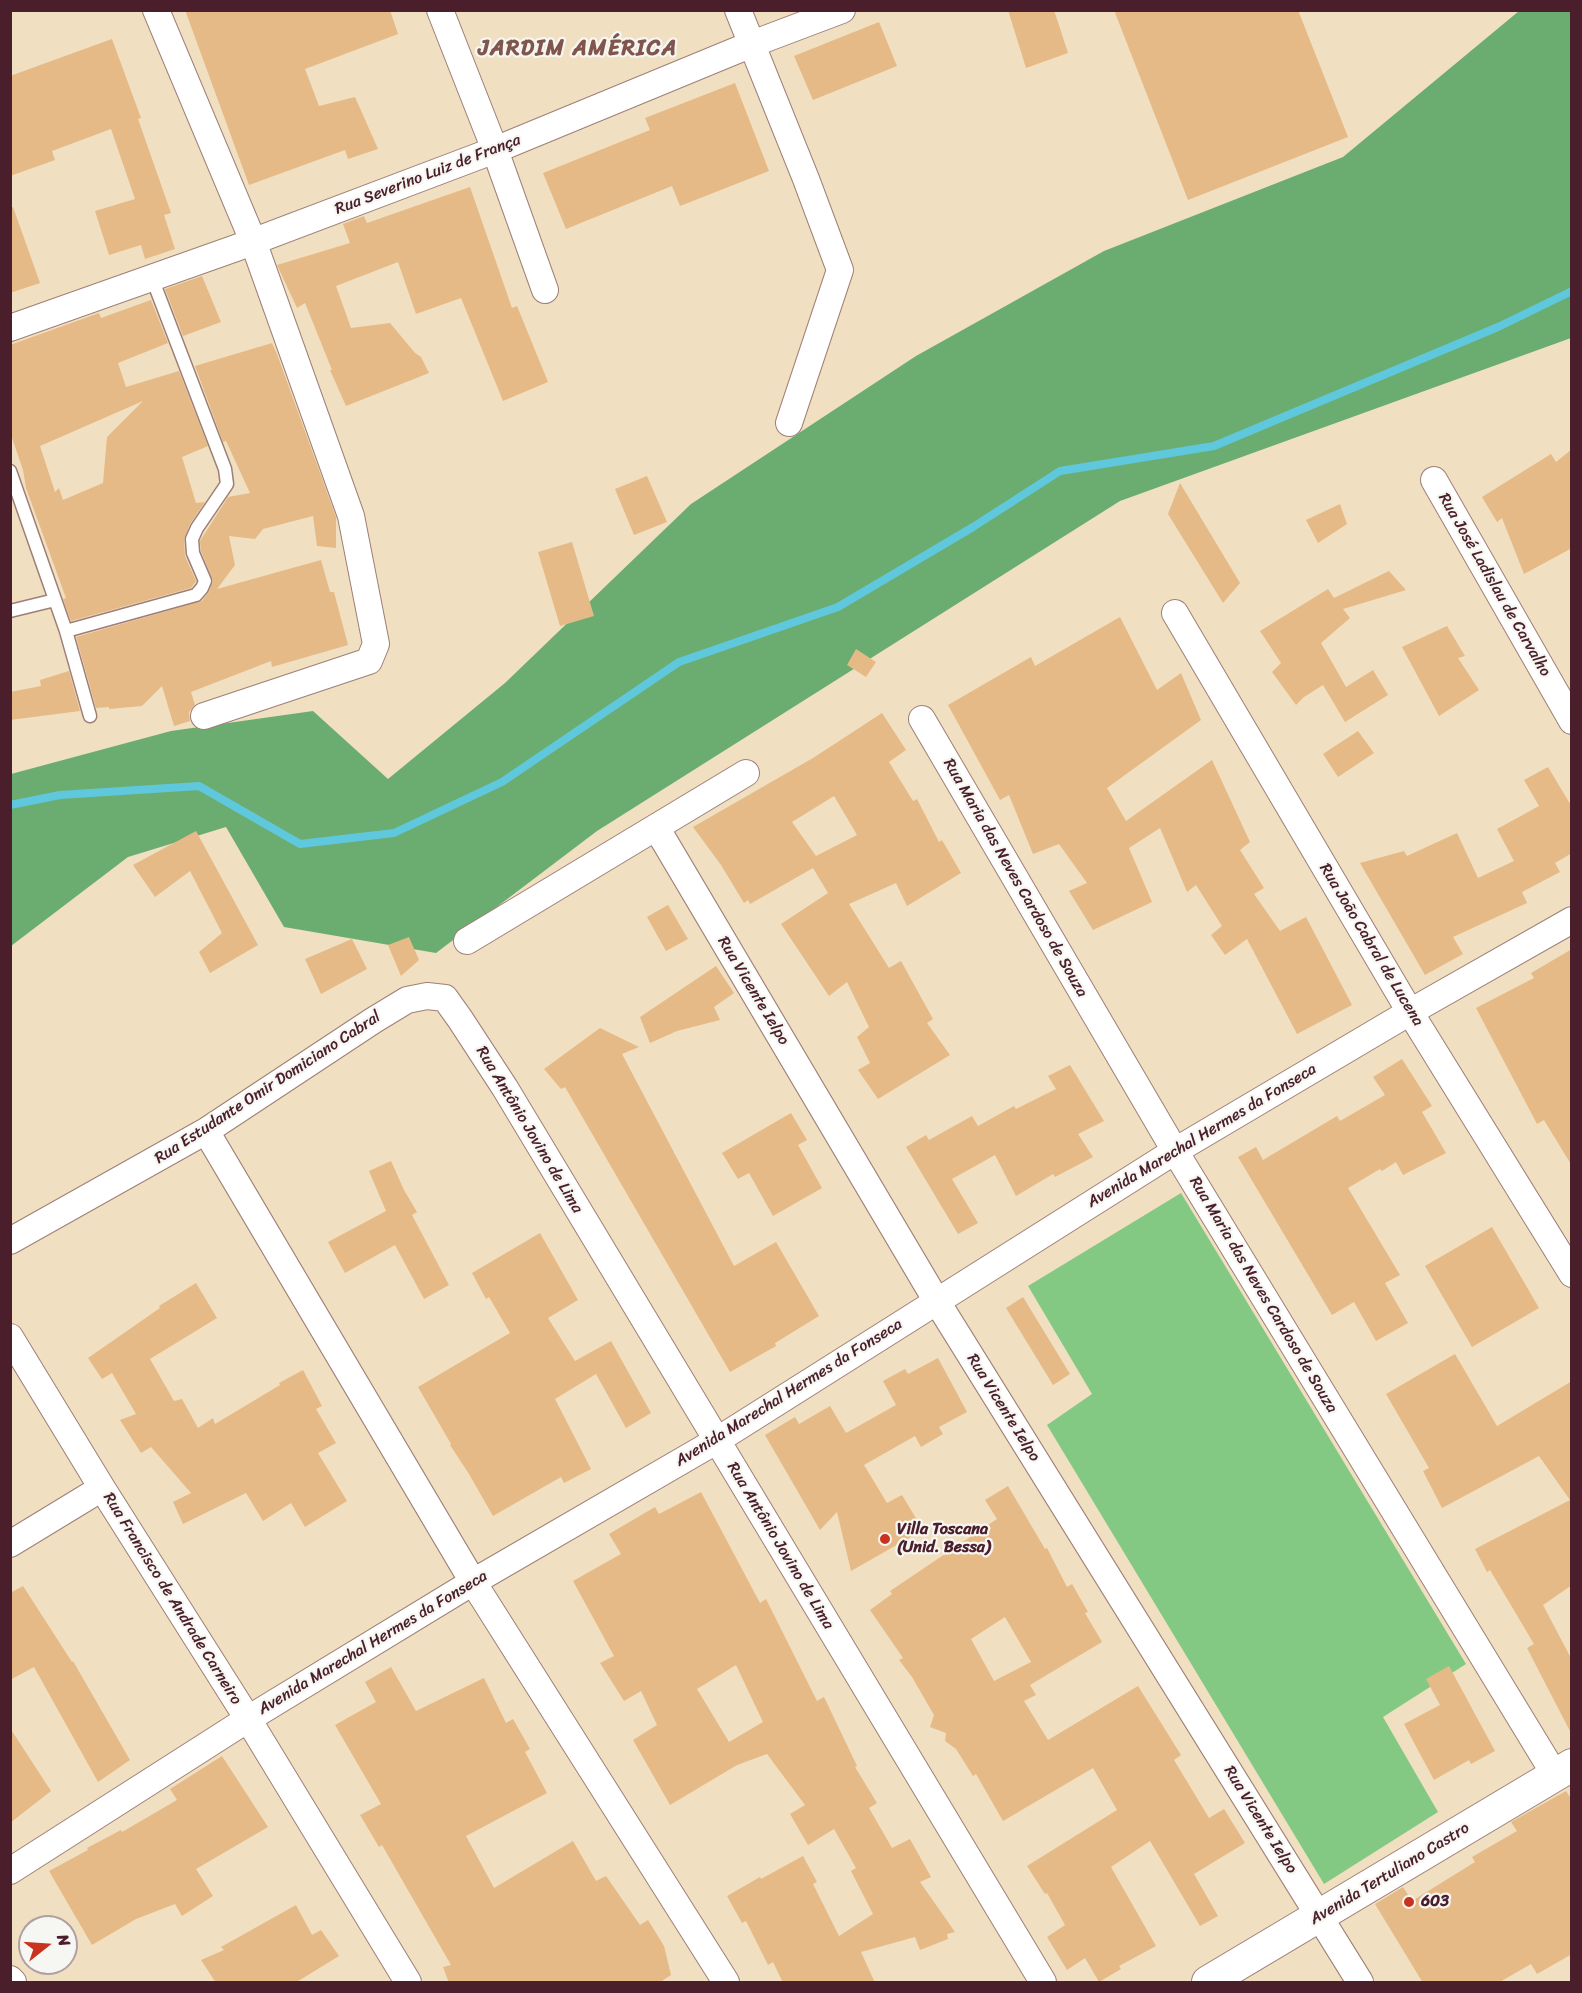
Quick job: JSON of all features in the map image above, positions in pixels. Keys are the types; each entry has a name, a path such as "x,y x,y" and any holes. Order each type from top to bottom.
{"street":[{"path":"156,10 253,241 351,516 376,644 369,661 204,716"},
{"path":"440,10 495,150 545,290"},
{"path":"738,10 840,270 789,423"},
{"name":"Rua Severino Luiz de França","path":"10,328 253,241 495,150 842,10"},
{"name":"Rua José Ladislau de Carvalho","path":"1434,480 1572,721"},
{"name":"Rua João Cabral de Lucena","path":"1175,614 1410,1012 1572,1274"},
{"name":"Rua Maria das Neves Cardoso de Souza","path":"922,719 1175,1150 1563,1770"},
{"path":"467,941 746,773"},
{"name":"Rua Vicente Ielpo","path":"656,827 936,1300 1360,1983"},
{"name":"Avenida Marechal Hermes da Fonseca","path":"10,1871 248,1719 473,1582 716,1441 1175,1150 1572,920"},
{"name":"Rua Estudante Omir Domiciano Cabral","path":"10,1241 206,1131 407,1000 427,996 445,998 460,1019"},
{"name":"Rua Antônio Jovino de Lima","path":"460,1019 511,1098 1043,1983"},
{"path":"206,1131 473,1582 726,1983"},
{"name":"Rua Francisco de Andrade Carneiro","path":"10,1337 248,1719 408,1983"},
{"path":"10,1544 102,1488"},
{"name":"Avenida Tertuliano Castro","path":"1208,1983 1563,1770"}],"lane":[{"path":"66,631 196,595 204,581 193,553 192,539 227,484 225,469 152,278"},
{"path":"10,471 56,600 90,716"},
{"path":"10,611 56,600"}],"green space":[{"path":"1519,11 1571,11 1571,338 1120,501 597,831 436,953 284,927 226,827 128,857 11,946 11,774 171,731 313,711 388,779 505,683 691,504 916,356 1104,251 1343,157"},
{"path":"1181,1193 1466,1664 1383,1717 1438,1812 1324,1884 1047,1425 1092,1394 1028,1286"}],"building":[{"path":"185,10 390,10 398,34 305,69 319,106 355,97 378,149 348,159 345,150 249,185"},
{"path":"1008,10 1054,10 1068,53 1026,68"},
{"path":"1114,10 1298,10 1348,137 1188,200"},
{"path":"879,22 897,66 813,100 794,56"},
{"path":"112,39 141,118 138,119 171,213 164,215 175,249 145,259 141,245 109,255 95,211 135,199 111,129 52,151 55,160 10,176 10,76"},
{"path":"735,83 769,171 680,206 672,186 566,229 543,173 650,130 645,118"},
{"path":"470,187 512,308 517,306 548,382 503,401 461,298 416,314 398,262 336,286 351,328 390,323 421,357 429,373 346,406 305,303 297,308 277,265 350,243 343,224 364,216 367,223"},
{"path":"13,207 40,283 10,293 10,208"},
{"path":"202,276 221,322 183,336 165,289"},
{"path":"151,300 168,343 118,363 126,387 179,371 208,446 182,457 196,503 205,502 190,524 184,539 185,556 196,581 191,588 71,621 63,599 66,598 26,488 23,470 10,432 10,345 99,313 101,318","holes":["143,401 107,437 103,483 63,500 59,488 55,492 40,446"]},
{"path":"272,343 336,517 336,548 317,546 313,516 263,529 255,539 229,536 235,565 217,589 321,560 330,592 334,592 348,645 272,667 271,661 191,692 195,705 189,712 190,721 174,726 162,686 142,706 96,708 76,637 202,601 213,581 201,551 200,541 228,497 250,493 226,441 223,442 195,366"},
{"path":"1572,449 1572,548 1524,574 1502,518 1497,522 1482,497 1551,454 1556,462"},
{"path":"647,476 667,522 634,535 615,489"},
{"path":"1180,483 1240,583 1223,603 1168,514"},
{"path":"1340,504 1347,524 1318,543 1306,520"},
{"path":"572,542 594,616 560,626 538,552"},
{"path":"1389,571 1406,590 1343,609 1350,618 1321,643 1346,687 1373,670 1388,695 1345,722 1323,685 1296,705 1272,672 1281,663 1260,631 1328,589 1334,598"},
{"path":"1120,617 1157,690 1181,673 1201,720 1107,788 1126,821 1212,760 1250,842 1240,850 1264,888 1254,894 1280,931 1306,917 1352,1005 1297,1034 1247,939 1225,955 1211,935 1222,926 1196,885 1187,892 1160,828 1129,848 1152,902 1093,930 1069,891 1087,883 1059,844 1033,854 1009,795 1000,800 948,705 1031,657 1035,666"},
{"path":"1447,626 1465,656 1458,658 1479,690 1439,716 1402,647"},
{"path":"856,649 876,662 866,677 847,665"},
{"path":"69,671 80,711 10,720 10,692 41,686 40,680"},
{"path":"882,713 906,750 889,762 913,801 917,799 939,842 942,840 961,873 907,906 896,883 849,904 889,968 901,961 933,1019 927,1023 950,1055 878,1099 858,1070 870,1063 857,1037 869,1027 847,982 829,996 781,924 828,893 813,868 750,904 748,900 744,903 721,865 693,827 813,758","holes":["834,796 857,835 816,856 792,822"]},
{"path":"1358,731 1374,753 1338,777 1323,754"},
{"path":"1548,767 1572,807 1572,853 1555,863 1560,872 1522,892 1527,903 1453,937 1463,954 1425,975 1360,863 1404,851 1407,856 1457,833 1478,878 1514,861 1497,829 1539,806 1524,780"},
{"path":"196,831 258,945 210,973 199,952 222,933 190,871 155,897 133,865"},
{"path":"668,905 688,939 666,951 647,917"},
{"path":"409,937 419,960 401,976 388,945"},
{"path":"352,939 367,969 321,994 305,959"},
{"path":"1572,949 1572,1166 1544,1120 1537,1124 1476,1008 1534,978 1531,973"},
{"path":"716,966 734,993 714,1007 720,1020 677,1031 650,1043 640,1017"},
{"path":"600,1028 639,1047 622,1054 734,1266 776,1242 819,1316 775,1343 776,1346 730,1372 565,1087 561,1089 544,1069"},
{"path":"1402,1059 1432,1106 1422,1112 1446,1153 1403,1175 1396,1162 1348,1188 1400,1275 1385,1283 1408,1323 1376,1341 1354,1302 1332,1315 1238,1157 1256,1147 1263,1160 1337,1116 1340,1121 1385,1095 1373,1077"},
{"path":"1070,1065 1104,1121 1078,1134 1093,1157 1055,1177 1053,1174 1016,1196 995,1155 952,1179 978,1223 958,1234 906,1147 926,1135 929,1140 972,1116 978,1126 1014,1106 1016,1109 1056,1089 1048,1076"},
{"path":"791,1113 807,1140 798,1145 822,1188 773,1216 749,1173 738,1179 722,1153"},
{"path":"391,1161 417,1212 412,1215 449,1285 424,1299 395,1245 345,1273 328,1242 386,1211 369,1171"},
{"path":"1492,1227 1539,1308 1472,1347 1425,1266"},
{"path":"540,1233 578,1300 548,1318 575,1361 611,1341 651,1413 626,1428 596,1374 555,1399 591,1469 564,1483 561,1477 493,1516 418,1387 510,1333 489,1297 486,1299 472,1273"},
{"path":"196,1283 217,1318 150,1359 174,1401 182,1399 198,1428 213,1418 215,1424 303,1370 322,1406 316,1409 336,1443 318,1453 347,1501 305,1527 291,1503 263,1521 246,1493 183,1524 173,1502 191,1493 151,1447 141,1453 120,1420 136,1414 112,1373 102,1379 88,1358 160,1308 159,1306"},
{"path":"1023,1297 1070,1374 1053,1385 1006,1308"},
{"path":"1455,1354 1497,1426 1572,1381 1572,1585 1543,1605 1572,1660 1572,1735 1527,1648 1534,1644 1490,1570 1487,1572 1475,1549 1570,1500 1539,1456 1442,1508 1423,1471 1429,1468 1386,1394"},
{"path":"938,1358 967,1412 939,1427 943,1434 921,1447 915,1436 864,1465 887,1503 902,1495 923,1530 851,1571 837,1512 820,1530 765,1435 795,1417 799,1424 830,1406 846,1433 896,1405 883,1381 905,1369 908,1374"},
{"path":"1008,1486 1045,1549 1047,1548 1067,1587 1072,1584 1102,1642 1030,1685 1036,1695 1024,1701 1048,1740 1138,1686 1181,1755 1174,1760 1209,1818 1224,1809 1245,1843 1194,1874 1218,1916 1200,1926 1150,1841 1111,1867 1156,1946 1119,1966 1121,1969 1099,1982 1085,1958 1067,1970 1047,1937 1065,1925 1047,1893 1045,1894 1027,1866 1117,1810 1093,1768 1003,1821 976,1774 973,1776 956,1749 945,1741 946,1733 930,1727 934,1715 912,1677 899,1660 903,1658 870,1610 892,1594 890,1591 997,1519 985,1500","holes":["1005,1617 1031,1662 994,1681 971,1639"]},
{"path":"701,1492 760,1603 766,1599 817,1701 824,1697 857,1766 855,1767 877,1803 869,1808 892,1848 910,1839 931,1877 920,1882 955,1932 947,1934 948,1939 920,1950 915,1937 861,1952 875,1983 783,1983 773,1962 768,1965 746,1921 742,1923 727,1896 803,1856 817,1882 813,1884 839,1936 873,1914 851,1871 856,1868 834,1829 808,1845 790,1814 805,1805 767,1754 737,1765 670,1805 633,1740 657,1725 641,1691 624,1701 600,1663 614,1656 573,1581 621,1554 609,1534 655,1507 659,1514","holes":["736,1665 763,1722 729,1742 697,1689"]},
{"path":"23,1586 73,1661 130,1760 98,1782 34,1667 10,1680 10,1593"},
{"path":"1449,1666 1495,1751 1471,1764 1469,1760 1434,1780 1404,1724 1440,1705 1426,1679"},
{"path":"391,1667 416,1711 484,1678 506,1723 513,1719 530,1749 525,1752 547,1793 466,1836 494,1888 573,1841 596,1881 606,1876 640,1925 648,1920 664,1946 671,1975 659,1983 449,1983 443,1967 451,1965 382,1845 379,1847 360,1815 381,1804 335,1725 376,1702 365,1682"},
{"path":"10,1728 51,1791 10,1823"},
{"path":"222,1756 268,1827 196,1869 213,1896 182,1916 175,1904 136,1919 92,1945 78,1921 78,1915 75,1915 49,1871 177,1800 170,1789"},
{"path":"1566,1791 1572,1800 1572,1954 1537,1974 1531,1964 1498,1983 1423,1983 1375,1904 1403,1887 1412,1901 1475,1862 1472,1857 1517,1831 1511,1822"},
{"path":"296,1905 312,1935 321,1930 339,1956 295,1983 216,1983 201,1960 224,1950 221,1947"}],"waterway":[{"path":"10,805 60,795 199,786 300,844 394,833 502,782 679,662 838,607 973,527 1060,471 1214,446 1498,327 1572,291"}],"place":[{"name":"Villa Toscana (Unid. Bessa)","path":"885,1539"},
{"name":"603","path":"1409,1902"}],"district":[{"name":"JARDIM AMÉRICA","path":"578,49"}]}
